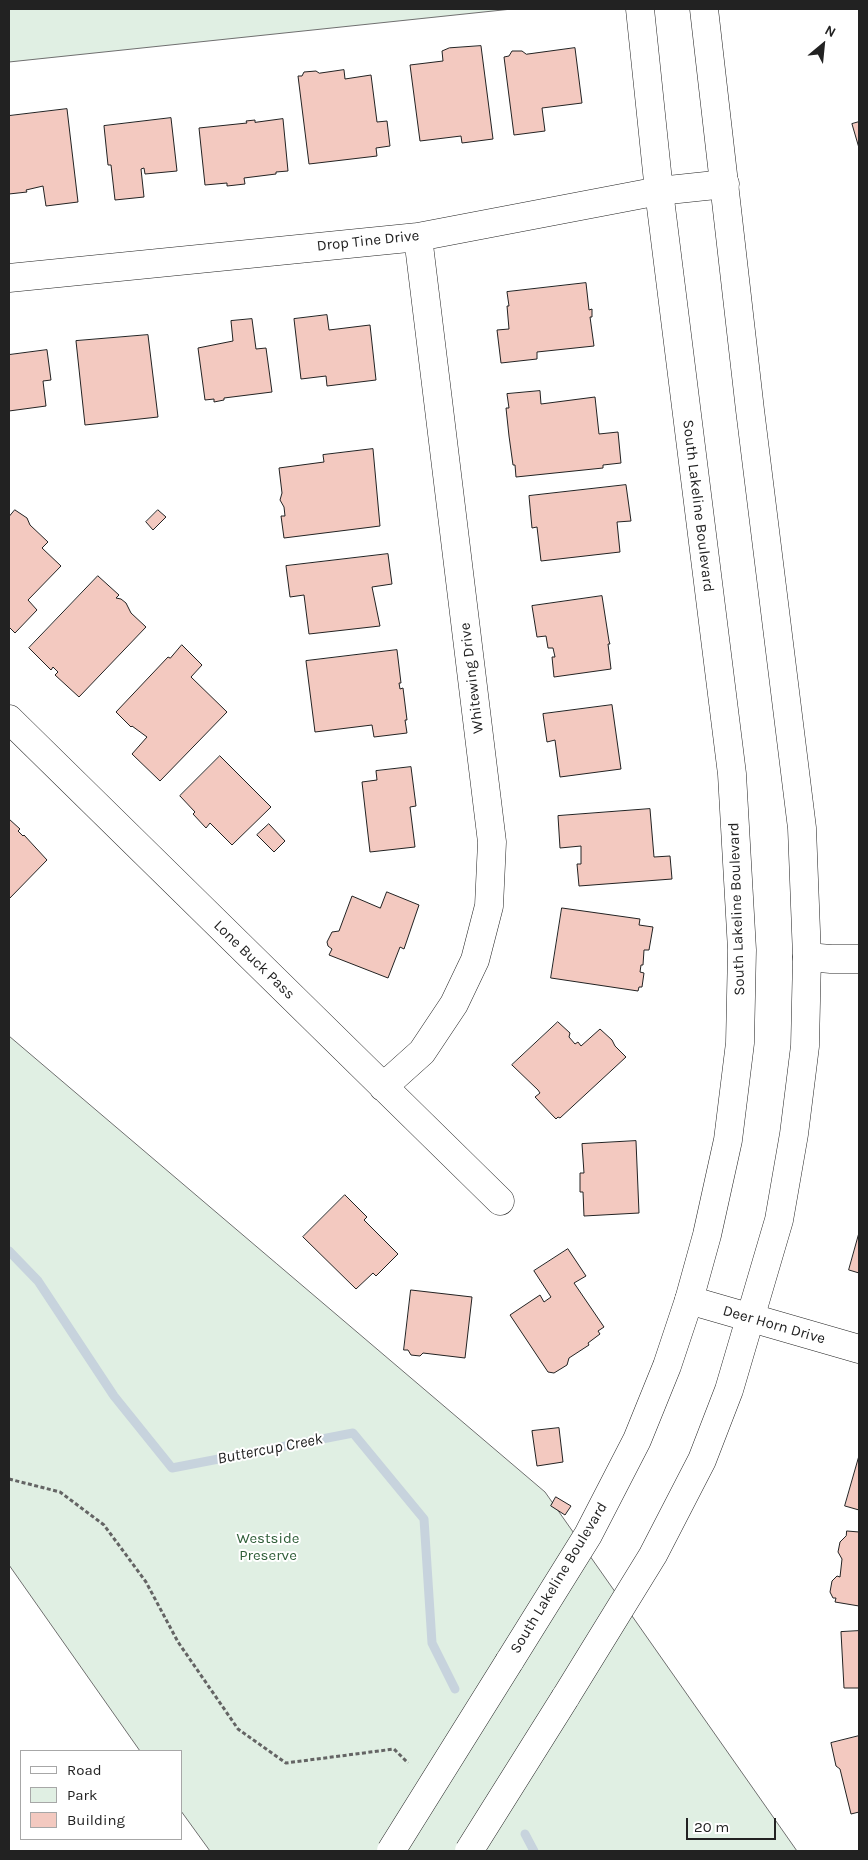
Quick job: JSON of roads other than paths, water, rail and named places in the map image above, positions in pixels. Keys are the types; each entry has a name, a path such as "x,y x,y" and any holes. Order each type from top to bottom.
{"main road":[{"name":"South Lakeline Boulevard","path":"391,1851 588,1536 637,1440 667,1366 689,1300 707,1235 728,1140 740,1043 742,950 732,774 659,191 640,9"},
{"path":"469,1851 653,1555 702,1460 729,1390 779,1220 794,1134 805,1046 808,956 802,828 750,410 704,9"},
{"name":"Drop Tine Drive","path":"9,278 418,237 659,191 725,184"},
{"name":"Whitewing Drive","path":"383,1087 422,1052 454,1004 475,960 489,906 491,832 418,237"},
{"name":"Lone Buck Pass","path":"9,719 500,1202"},
{"path":"808,956 831,959 859,958"},
{"name":"Deer Horn Drive","path":"689,1300 859,1349"}],"waterway":[{"name":"Buttercup Creek","path":"9,1251 38,1281 114,1396 172,1468 353,1433 424,1519 432,1643 455,1689"},
{"name":"Buttercup Creek","path":"525,1834 534,1851"}],"park label":[{"name":"Westside Preserve","path":"268,1548"}]}
